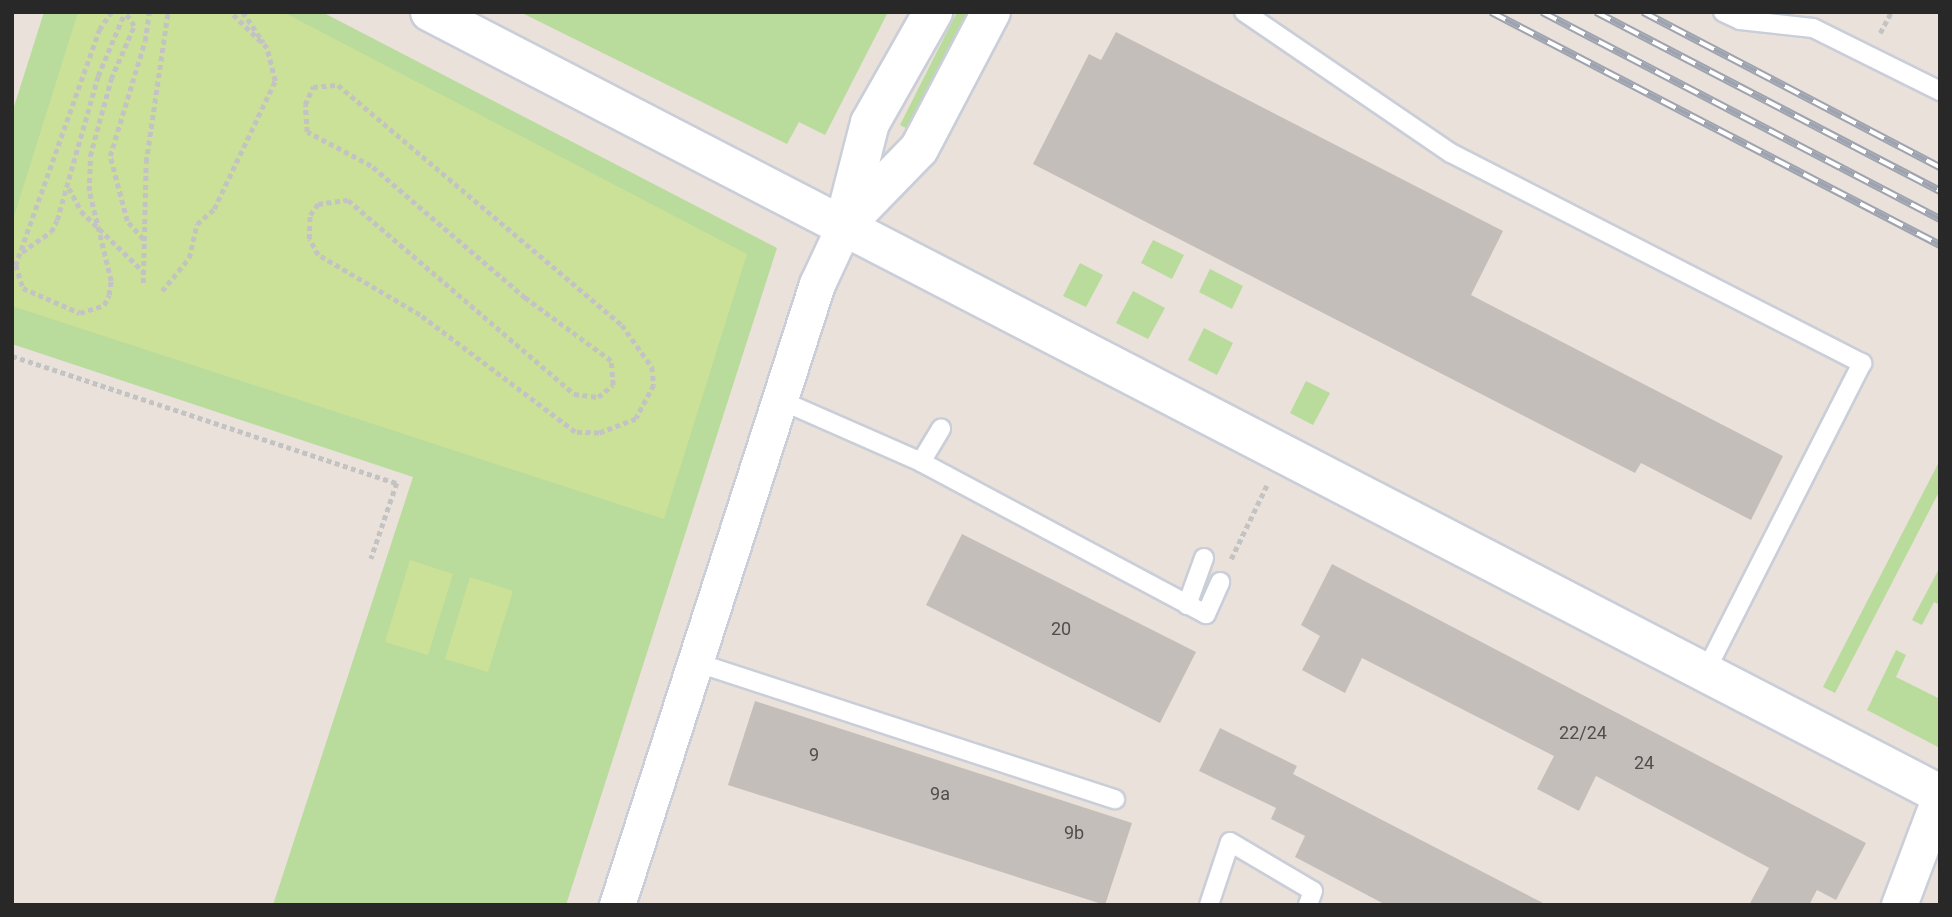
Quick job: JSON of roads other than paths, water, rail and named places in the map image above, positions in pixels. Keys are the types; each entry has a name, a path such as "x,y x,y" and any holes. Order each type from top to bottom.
{"main road":[{"path":"430,12 1940,795"},
{"path":"844,226 870,123 933,12"},
{"path":"844,226 919,149 991,12"}],"street":[{"path":"617,905 817,284 844,226"},
{"path":"1899,905 1940,795"}],"lane":[{"path":"1244,12 1451,153 1862,363 1705,672"},
{"path":"1723,12 1740,20 1813,28 1940,92"},
{"path":"780,400 920,462 1206,614 1220,582"},
{"path":"920,462 941,429"},
{"path":"1187,605 1204,558"},
{"path":"695,662 1115,799"},
{"path":"1209,905 1230,842 1313,891 1308,905"}],"railway":[{"path":"1491,12 1940,245"},
{"path":"1542,12 1940,219"},
{"path":"1596,12 1940,191"},
{"path":"1643,12 1940,167"}]}
